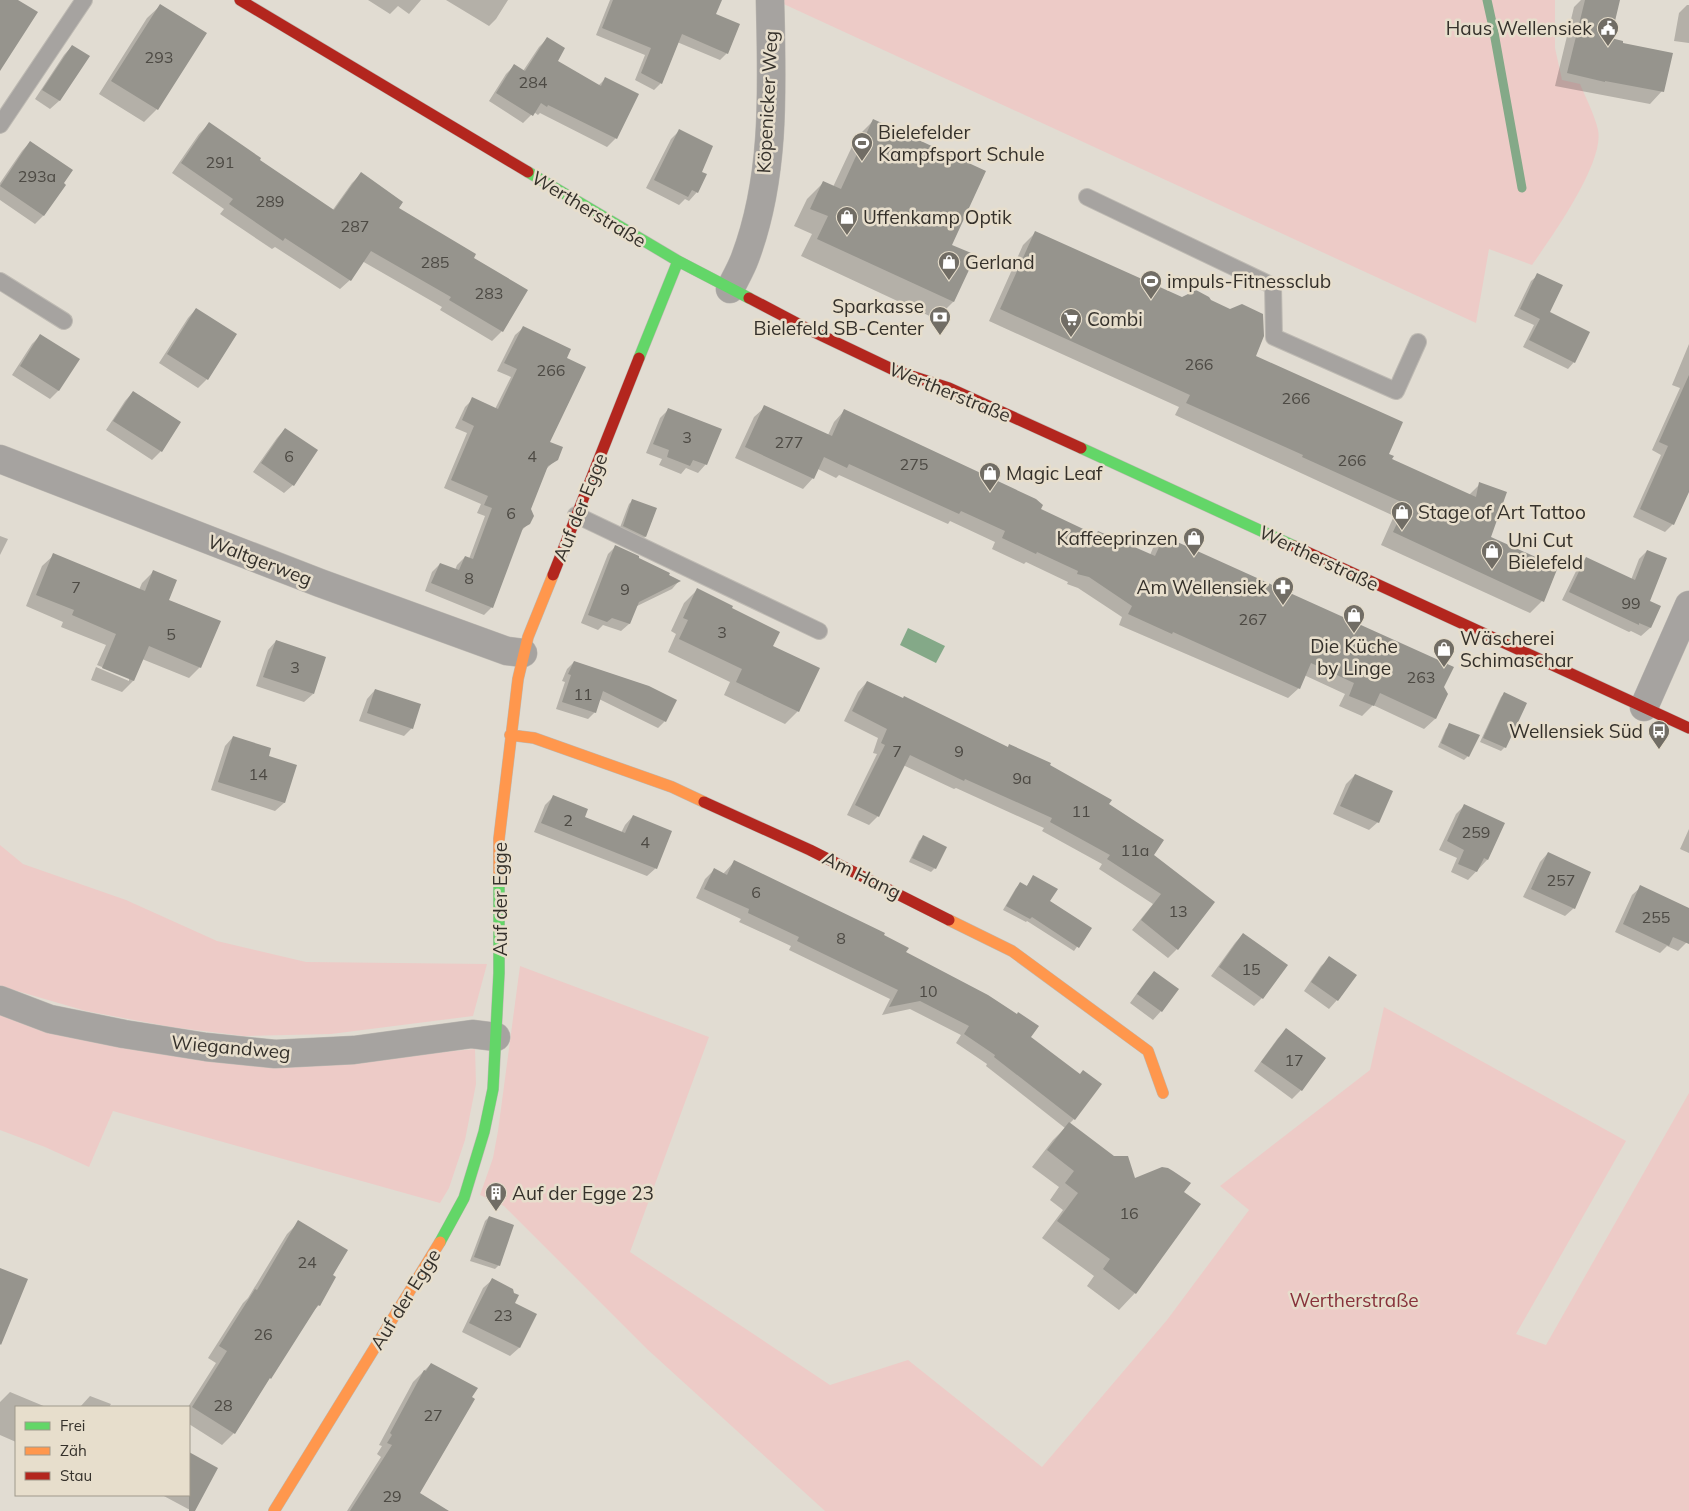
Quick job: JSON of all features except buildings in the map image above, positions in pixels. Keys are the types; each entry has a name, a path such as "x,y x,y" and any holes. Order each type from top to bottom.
{"street":[{"name":"Wertherstraße","path":"240,0 678,262 810,330 896,371 949,388 1689,728"},
{"name":"Köpenicker Weg","path":"730,289 745,260 753,234 768,155 771,99 770,0"},
{"name":"Auf der Egge","path":"274,1511 430,1259 464,1198 484,1132 493,1088 499,972 499,838 510,735 523,653 576,515 678,262"},
{"name":"Waltgerweg","path":"0,459 329,586 507,651 523,653"},
{"path":"1644,707 1689,605"},
{"name":"Am Hang","path":"510,735 534,738 672,786 810,850 1012,951 1148,1051 1163,1093"},
{"name":"Wiegandweg","path":"0,1000 50,1019 124,1034 206,1047 275,1054 354,1050 472,1034 496,1038"}],"lane":[{"path":"0,125 84,0"},
{"path":"1087,198 1273,286 1274,337 1396,391 1418,342"},
{"path":"0,280 64,321"},
{"path":"576,515 819,631"}],"green space":[{"path":"775,0 1555,0 1555,48 1562,80 1580,84 1597,125 1598,144 1593,161 1575,199 1532,265 1489,249 1476,323"},
{"path":"0,845 23,864 126,900 217,941 306,962 487,964 473,1016 331,1034 244,1036 171,1027 86,1011 0,986"},
{"path":"520,966 709,1037 630,1252 830,1385 908,1360 1042,1467 1167,1320 1249,1210 1220,1186 1370,1070 1384,1007 1626,1141 1516,1334 1546,1345 1689,1093 1689,1511 825,1511 647,1349 504,1206 480,1195 493,1158 498,1131"},
{"path":"0,1011 332,1062 475,1049 476,1084 465,1140 449,1188 440,1203 113,1111 89,1167 45,1147 0,1130"}],"shaded area":[{"path":"908,628 945,646 936,663 900,645"}],"waterway":[{"path":"1487,0 1522,188"}],"traffic: fast":[{"path":"528,172 678,261 749,298"},
{"path":"639,358 678,261"},
{"path":"1081,448 1294,546"},
{"path":"440,1242 464,1198 484,1132 493,1089 499,973 499,876"}],"traffic: slow":[{"path":"499,876 499,839 518,679 528,637 553,575"},
{"path":"510,735 534,738 672,787 704,802"},
{"path":"949,920 1012,951 1148,1051 1163,1093"},
{"path":"274,1511 440,1242"}],"traffic: jam":[{"path":"240,0 528,172"},
{"path":"749,298 810,330 896,371 949,388 1081,448"},
{"path":"553,575 639,358"},
{"path":"1294,546 1689,728"},
{"path":"704,802 810,850 949,920"}],"place":[{"name":"Haus Wellensiek","path":"1608,47"},
{"name":"Bielefelder Kampfsport Schule","path":"862,162"},
{"name":"Uffenkamp Optik","path":"847,236"},
{"name":"Gerland","path":"949,281"},
{"name":"impuls-Fitnessclub","path":"1151,300"},
{"name":"Sparkasse Bielefeld SB-Center","path":"940,336"},
{"name":"Combi","path":"1071,338"},
{"name":"Magic Leaf","path":"990,492"},
{"name":"Stage of Art Tattoo","path":"1402,531"},
{"name":"Kaffeeprinzen","path":"1194,557"},
{"name":"Uni Cut Bielefeld","path":"1492,570"},
{"name":"Am Wellensiek","path":"1283,606"},
{"name":"Die Küche by Linge","path":"1354,634"},
{"name":"Wäscherei Schimaschar","path":"1444,668"},
{"name":"Wellensiek Süd","path":"1659,750"},
{"name":"Auf der Egge 23","path":"496,1212"}]}
